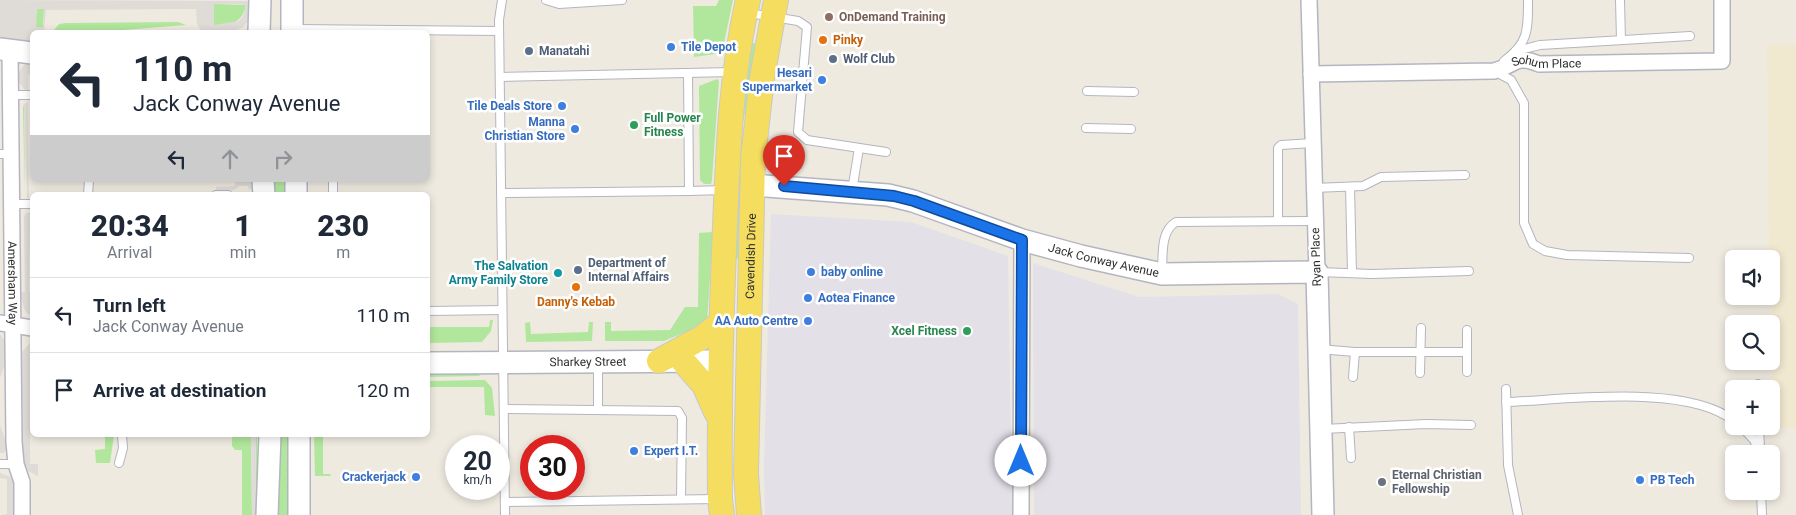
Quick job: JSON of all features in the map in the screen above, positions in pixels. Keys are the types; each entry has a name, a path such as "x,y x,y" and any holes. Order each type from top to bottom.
{"main road":[{"name":"Cavendish Drive","path":"746,6 735,72 726,190 720,324 719,418 733,474 749,515"},
{"name":"Cavendish Drive","path":"721,507 733,474 748,362 752,185 762,78 774,8"},
{"path":"659,361 703,337 720,324"},
{"path":"683,361 704,385 719,418"}],"street":[{"path":"259,30 260,0"},
{"path":"290,30 292,0"},
{"name":"Ryan Place","path":"1309,0 1322,515"},
{"name":"Sohum Place","path":"1311,74 1494,71 1506,68 1520,59 1529,59 1539,64 1722,61 1722,0"},
{"path":"5,50 30,53"},
{"name":"Amersham Way","path":"5,50 10,95 5,154 11,204 6,324 16,464 22,482 22,515"},
{"name":"Jack Conway Avenue","path":"752,185 888,195 914,201 1022,240 1081,256 1162,274 1317,272"},
{"path":"1021,515 1022,240"},
{"path":"6,324 30,328"},
{"name":"Sharkey Street","path":"430,362 748,362"},
{"path":"267,515 270,437"},
{"path":"298,437 299,515"}],"lane":[{"path":"502,0 499,31 505,515"},
{"path":"546,0 559,4 622,0"},
{"path":"1528,0 1528,24 1524,41 1494,71 1511,80 1524,103 1524,223 1533,244 1545,251 1567,255 1689,258"},
{"path":"1620,0 1621,40"},
{"path":"746,6 774,8 807,27 798,132 807,140 886,152"},
{"path":"430,31 499,31"},
{"path":"1516,51 1540,45 1690,36"},
{"path":"688,72 689,191"},
{"path":"500,77 735,72"},
{"path":"1087,91 1134,92"},
{"path":"10,95 30,95"},
{"path":"1086,128 1131,129"},
{"path":"1278,221 1278,148 1281,145 1291,143 1313,143"},
{"path":"852,192 859,148"},
{"path":"1314,188 1363,186 1380,177 1465,175"},
{"path":"1350,187 1352,273"},
{"path":"501,193 726,190"},
{"path":"11,204 30,204"},
{"path":"1162,274 1165,236 1169,226 1176,222 1315,222"},
{"path":"1317,272 1469,271"},
{"path":"430,311 502,310"},
{"path":"1420,328 1420,373"},
{"path":"1467,330 1467,372"},
{"path":"1319,349 1355,352 1467,352"},
{"path":"1353,377 1355,352"},
{"path":"598,361 598,410"},
{"path":"1506,389 1508,465 1518,515"},
{"path":"1506,402 1658,397 1704,406 1725,415"},
{"path":"504,409 680,413 682,418 681,500"},
{"path":"1321,430 1426,424 1471,425"},
{"path":"1349,428 1351,458"},
{"path":"118,463 123,448 122,437"},
{"path":"0,464 16,464"},
{"path":"505,502 681,500 721,507"},
{"path":"1761,500 1762,515"}],"shaded area":[{"path":"0,0 253,0 250,19 243,27 236,30 200,30 197,24 196,9 46,10 44,30 30,30 30,42 0,38","holes":["214,4 246,5 243,16 239,21 214,25","37,9 44,9 43,27 36,27"]},
{"path":"1767,45 1796,45 1796,428 1780,428 1780,380 1772,380 1772,370 1780,370 1780,315 1771,315 1771,305 1780,305 1780,250 1769,250"},
{"path":"30,63 28,90 25,90 18,81 19,72 24,65"},
{"path":"28,102 29,198 27,198 24,104"},
{"path":"235,182 252,182 252,188 249,190 248,186 239,186 234,190 216,191 216,187 235,186"},
{"path":"26,213 30,213 30,315 25,311 21,299 21,292 25,292 24,217"},
{"path":"771,214 911,222 1008,256 1012,515 765,515 764,466"},
{"path":"1033,263 1139,297 1278,294 1298,304 1301,515 1034,515"},
{"path":"0,334 4,340 4,367 0,378"},
{"path":"30,343 30,464 38,464 38,476 28,471 23,460 22,352"},
{"path":"0,425 8,447 4,453 0,453"},
{"path":"251,437 256,437 256,515 252,515"},
{"path":"0,473 11,477 14,482 14,515 3,515 7,514 7,479 0,478"}],"green space":[{"path":"719,0 733,0 722,53 694,57 693,6 716,6"},
{"path":"213,4 246,5 242,16 235,22 214,25"},
{"path":"37,9 44,9 43,27 35,27"},
{"path":"178,22 186,25 123,30 54,30 59,24"},
{"path":"751,42 758,45 759,53 742,126 738,259 735,258 739,130"},
{"path":"717,79 719,81 712,180 711,184 704,184 700,180 699,86"},
{"path":"24,104 25,197 23,108"},
{"path":"274,182 290,182 290,192 274,192"},
{"path":"713,232 707,323 664,341 605,341 605,322 611,322 611,331 670,330 685,307 698,307 699,233"},
{"path":"490,320 493,320 491,331 482,342 430,343 430,327 489,327"},
{"path":"530,322 531,334 588,332 589,322 593,322 592,341 526,342 525,323"},
{"path":"430,374 477,374 481,376 430,377"},
{"path":"485,380 492,388 495,416 485,415 484,387 430,387 430,381"},
{"path":"105,437 114,437 110,463 96,463 95,450 105,449"},
{"path":"232,437 251,437 252,515 242,515 242,450 235,450 232,446"},
{"path":"256,437 257,437 259,515 256,515"},
{"path":"276,437 293,437 293,515 272,515"},
{"path":"314,437 323,437 323,474 331,474 330,476 315,476"}],"place":[{"name":"OnDemand Training","path":"829,17"},
{"name":"Pinky","path":"823,40"},
{"name":"Tile Depot","path":"671,47"},
{"name":"Manatahi","path":"529,51"},
{"name":"Wolf Club","path":"833,59"},
{"name":"Hesari Supermarket","path":"822,80"},
{"name":"Tile Deals Store","path":"562,106"},
{"name":"Full Power Fitness","path":"634,125"},
{"name":"Manna Christian Store","path":"575,129"},
{"name":"Department of Internal Affairs","path":"578,270"},
{"name":"baby online","path":"811,272"},
{"name":"The Salvation Army Family Store","path":"558,273"},
{"name":"Danny's Kebab","path":"576,287"},
{"name":"Aotea Finance","path":"808,298"},
{"name":"AA Auto Centre","path":"808,321"},
{"name":"Xcel Fitness","path":"967,331"},
{"name":"Expert I.T.","path":"634,451"},
{"name":"Crackerjack","path":"416,477"},
{"name":"PB Tech","path":"1640,480"},
{"name":"Eternal Christian Fellowship","path":"1382,482"}],"route":[{"path":"784,186 894,196 914,201 1022,240 1021,461"}]}
